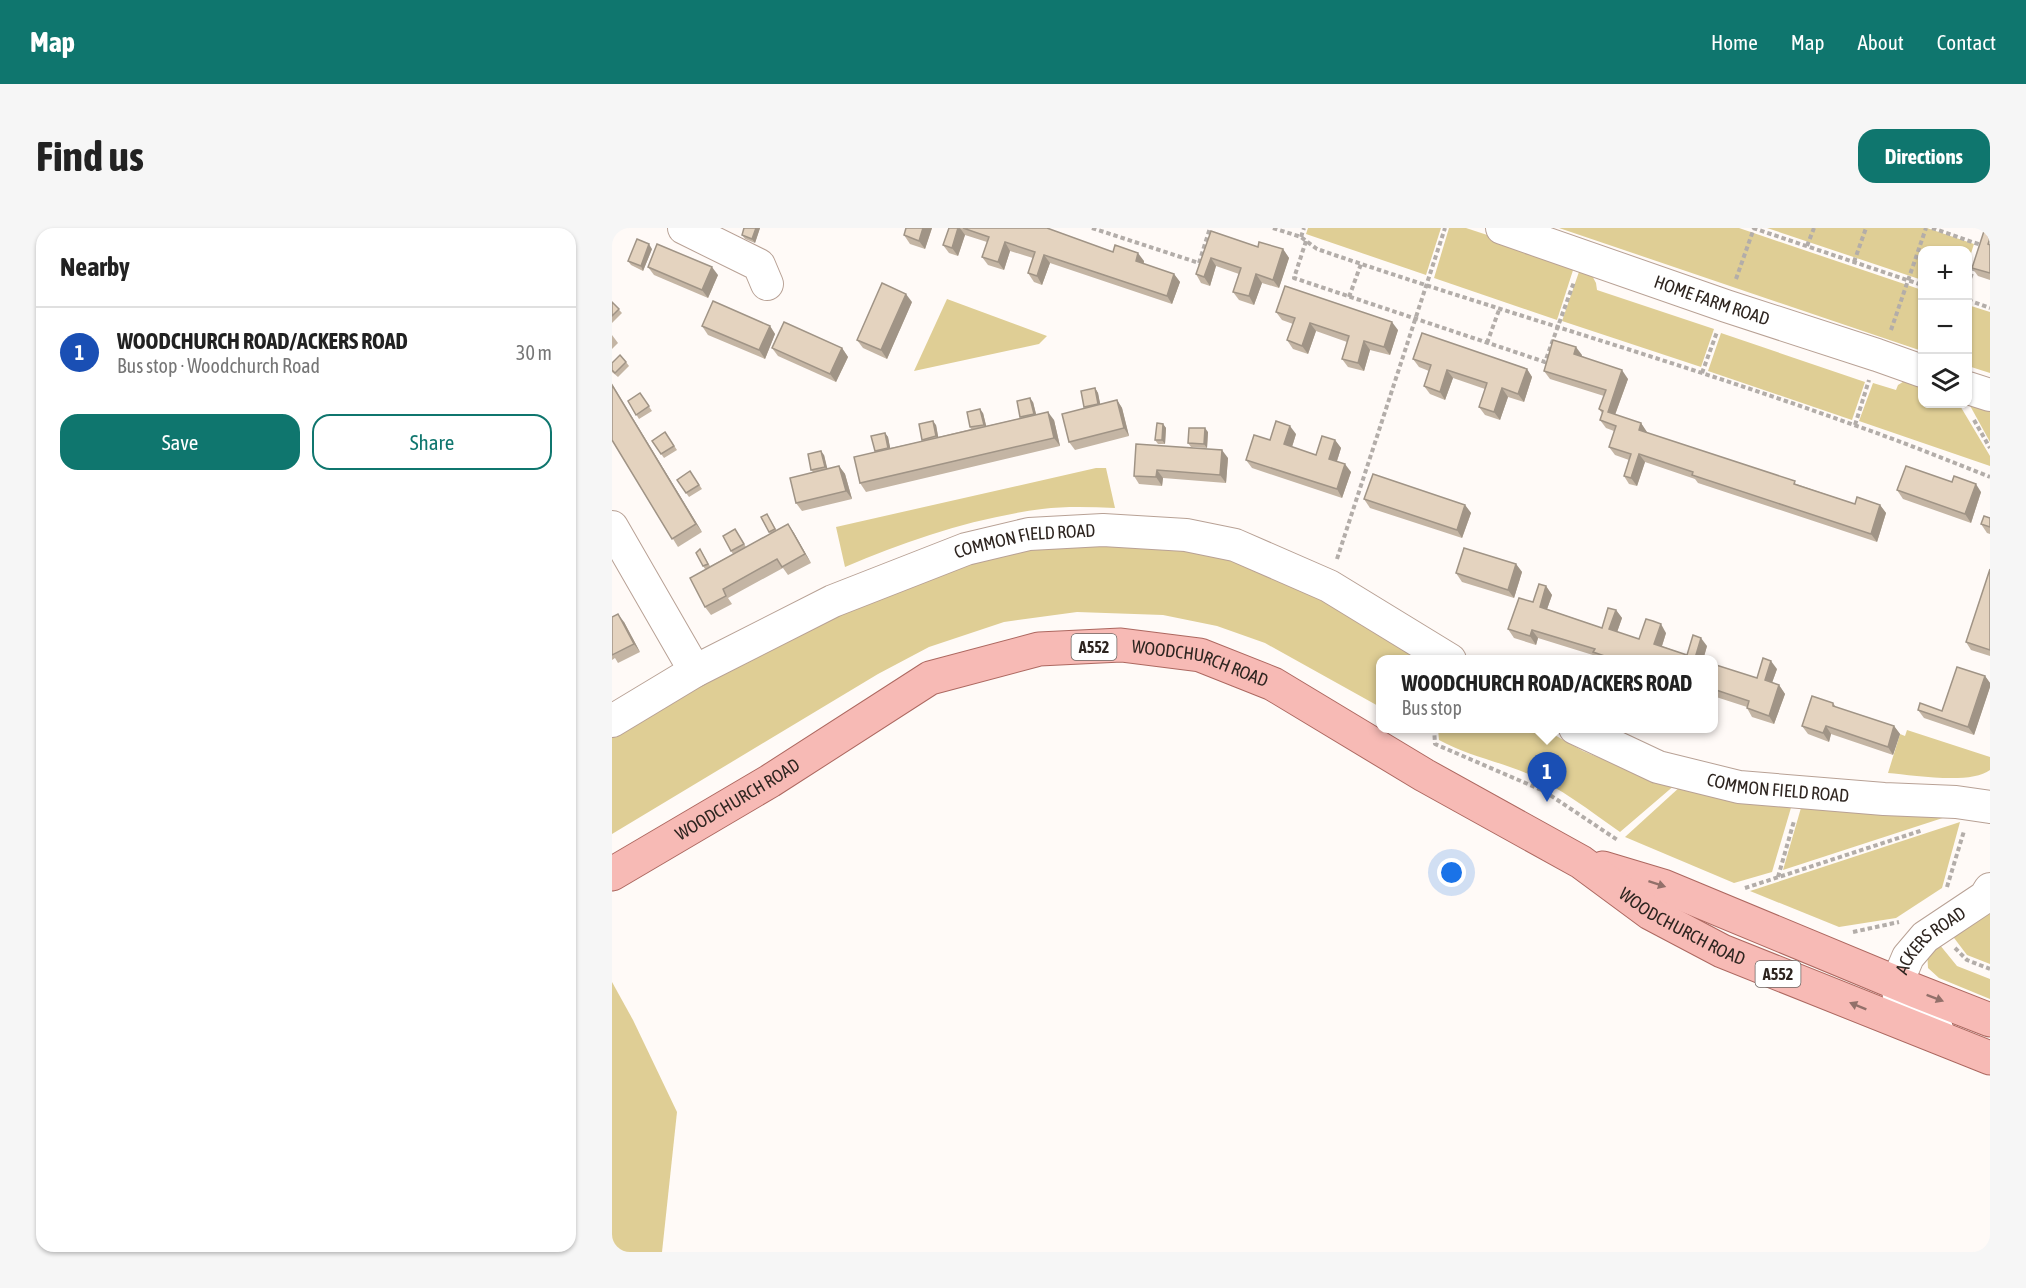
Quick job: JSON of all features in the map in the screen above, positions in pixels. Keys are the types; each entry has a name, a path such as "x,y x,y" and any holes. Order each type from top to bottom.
{"main road":[{"name":"WOODCHURCH ROAD","path":"612,874 770,781 930,678 1039,649 1121,645 1200,655 1273,684 1424,775 1581,862 1650,913 1722,951 1990,1058"},
{"name":"WOODCHURCH ROAD","path":"1581,862 1664,886 1990,1020"}],"street":[{"path":"684,228 759,265 767,284"},
{"name":"HOME FARM ROAD","path":"1502,228 1726,306 1918,369"},
{"path":"612,527 695,671"},
{"name":"COMMON FIELD ROAD","path":"612,721 695,671 801,616 855,592 966,549 1029,534 1103,530 1186,535 1234,545 1329,586 1442,655"},
{"name":"COMMON FIELD ROAD","path":"1584,733 1658,767 1739,787 1884,799 1956,802 1990,807"},
{"name":"ACKERS ROAD","path":"1989,894 1925,937 1908,957 1898,983 1900,1003 1922,1023 1990,1053"}],"path":[{"path":"1094,228 1198,263 1210,228"},
{"path":"1273,228 1301,237 1317,249 1855,425 1990,477"},
{"path":"1301,237 1304,228"},
{"path":"1329,586 1445,228"},
{"path":"1702,374 1754,228 1918,283"},
{"path":"1807,246 1814,228"},
{"path":"1854,262 1866,228"},
{"path":"1855,425 1926,228"},
{"path":"1932,228 1981,245 1972,273"},
{"path":"1306,241 1294,278 1545,362 1584,256"},
{"path":"1349,297 1361,264"},
{"path":"1972,301 1990,308"},
{"path":"1487,343 1499,310"},
{"path":"1976,398 1990,448"},
{"path":"1434,733 1435,744 1544,791 1628,845"},
{"path":"1778,878 1802,791"},
{"path":"1946,893 1966,827"},
{"path":"1744,888 1924,830"},
{"path":"1844,934 1903,921"}],"shaded area":[{"path":"1308,228 1441,228 1426,275 1306,234"},
{"path":"1449,228 1466,228 1575,264 1557,320 1434,278"},
{"path":"1559,228 1739,228 1918,289 1918,350"},
{"path":"1767,228 1927,228 1974,244 1972,250 1972,246 1918,246 1918,279"},
{"path":"1581,266 1588,268 1597,290 1714,329 1701,367 1562,321"},
{"path":"947,299 1047,336 1039,344 914,371"},
{"path":"1972,306 1990,312 1990,373 1972,367"},
{"path":"1721,333 1865,382 1852,420 1708,371"},
{"path":"1911,377 1918,380 1918,408 1961,408 1990,456 1990,466 1859,421 1873,383 1896,390 1898,385"},
{"path":"1972,403 1990,405 1990,442 1971,408"},
{"path":"1096,468 1106,468 1115,508 1051,508 991,518 917,539 845,567 836,527"},
{"path":"1156,541 1272,569 1419,655 1376,655 1376,705 1265,643 1217,626 1163,615 1077,612 1004,622 929,647 878,674 612,834 612,729 876,589 1047,542"},
{"path":"1907,730 1990,757 1990,770 1981,775 1956,778 1888,773 1900,734 1905,736"},
{"path":"1438,733 1551,733 1583,751 1634,772 1676,784 1620,832 1551,785 1439,740"},
{"path":"1681,786 1793,801 1772,872 1734,883 1625,837"},
{"path":"1803,801 1955,814 1783,870"},
{"path":"1960,822 1942,888 1896,918 1839,927 1750,891"},
{"path":"1990,910 1990,964 1967,955 1948,930"},
{"path":"1935,939 1957,966 1990,979 1990,999 1939,978 1928,968 1927,951"},
{"path":"612,982 677,1112 662,1252 612,1252"}],"building":[{"path":"744,228 756,228 752,239 742,235"},
{"path":"906,228 923,228 919,241 904,235"},
{"path":"949,228 958,228 952,248 943,245"},
{"path":"963,228 1047,228 1113,252 1115,245 1138,253 1136,261 1174,274 1167,296 1044,255 1037,276 1028,273 1035,252 1005,242 998,262 982,257 989,237"},
{"path":"1985,228 1990,228 1988,244 1990,245 1990,273 1972,268"},
{"path":"1211,231 1258,247 1259,242 1283,249 1273,280 1256,274 1249,296 1233,292 1241,268 1211,258 1204,277 1196,274"},
{"path":"637,239 649,244 641,266 628,261"},
{"path":"657,244 712,267 702,290 648,267"},
{"path":"882,283 906,294 881,350 857,340"},
{"path":"1285,286 1392,322 1384,347 1364,341 1358,363 1342,359 1349,336 1310,323 1302,346 1287,340 1295,318 1276,312"},
{"path":"713,301 770,326 759,350 702,326"},
{"path":"612,302 619,309 612,316"},
{"path":"784,322 842,348 830,374 772,348"},
{"path":"1422,333 1527,369 1518,394 1502,388 1494,412 1479,407 1487,383 1447,370 1440,392 1424,386 1431,365 1413,359"},
{"path":"1553,340 1576,347 1574,354 1622,370 1608,412 1641,423 1639,430 1795,481 1794,484 1855,504 1857,497 1880,505 1871,534 1692,475 1693,472 1639,454 1631,478 1624,476 1631,454 1609,447 1616,426 1600,420 1603,411 1599,409 1606,390 1544,371"},
{"path":"620,355 626,362 615,373 612,370 612,363"},
{"path":"612,385 696,524 672,539 612,440"},
{"path":"1095,388 1098,404 1084,407 1081,391"},
{"path":"640,393 649,406 636,415 628,401"},
{"path":"1030,398 1034,414 1020,417 1017,401"},
{"path":"1117,400 1124,428 1069,442 1062,414"},
{"path":"980,409 984,425 970,427 967,412"},
{"path":"1048,412 1054,438 860,483 854,457"},
{"path":"933,421 936,436 922,440 919,424"},
{"path":"1276,421 1290,426 1284,444 1316,455 1322,436 1335,440 1329,459 1345,464 1337,489 1246,460 1254,435 1270,440"},
{"path":"1157,423 1163,424 1162,440 1155,440"},
{"path":"1189,428 1205,428 1204,444 1188,443"},
{"path":"665,432 674,446 661,454 652,441"},
{"path":"885,433 888,448 875,451 871,436"},
{"path":"1136,444 1222,450 1220,475 1157,470 1156,477 1134,476"},
{"path":"821,451 825,467 811,470 808,454"},
{"path":"839,466 846,491 796,503 790,478"},
{"path":"1906,466 1952,482 1954,476 1976,484 1965,514 1897,490"},
{"path":"690,471 699,485 686,493 677,480"},
{"path":"1373,474 1465,505 1457,530 1364,499"},
{"path":"767,514 775,529 769,532 761,517"},
{"path":"1984,516 1990,518 1990,527 1981,524"},
{"path":"788,524 805,554 782,567 777,559 723,589 726,596 705,607 690,578"},
{"path":"735,529 744,544 731,551 723,536"},
{"path":"1464,548 1516,564 1508,590 1456,573"},
{"path":"700,549 708,564 703,566 696,553"},
{"path":"1990,569 1990,650 1966,642"},
{"path":"1539,584 1546,586 1540,607 1602,628 1608,608 1616,610 1609,629 1639,639 1646,619 1653,621 1661,624 1654,644 1687,655 1602,655 1593,652 1595,649 1532,630 1530,636 1508,629 1519,598 1533,602"},
{"path":"618,614 634,644 612,655 612,617"},
{"path":"1693,635 1701,638 1696,655 1687,655"},
{"path":"1763,658 1771,661 1765,680 1779,685 1769,716 1747,708 1749,701 1718,691 1718,666 1757,678"},
{"path":"1957,667 1985,676 1968,727 1918,710 1920,703 1942,711"},
{"path":"1812,696 1833,703 1833,706 1894,726 1888,747 1826,726 1823,733 1802,726"}],"place":[{"name":"WOODCHURCH ROAD/ACKERS ROAD","path":"1547,802"}]}
